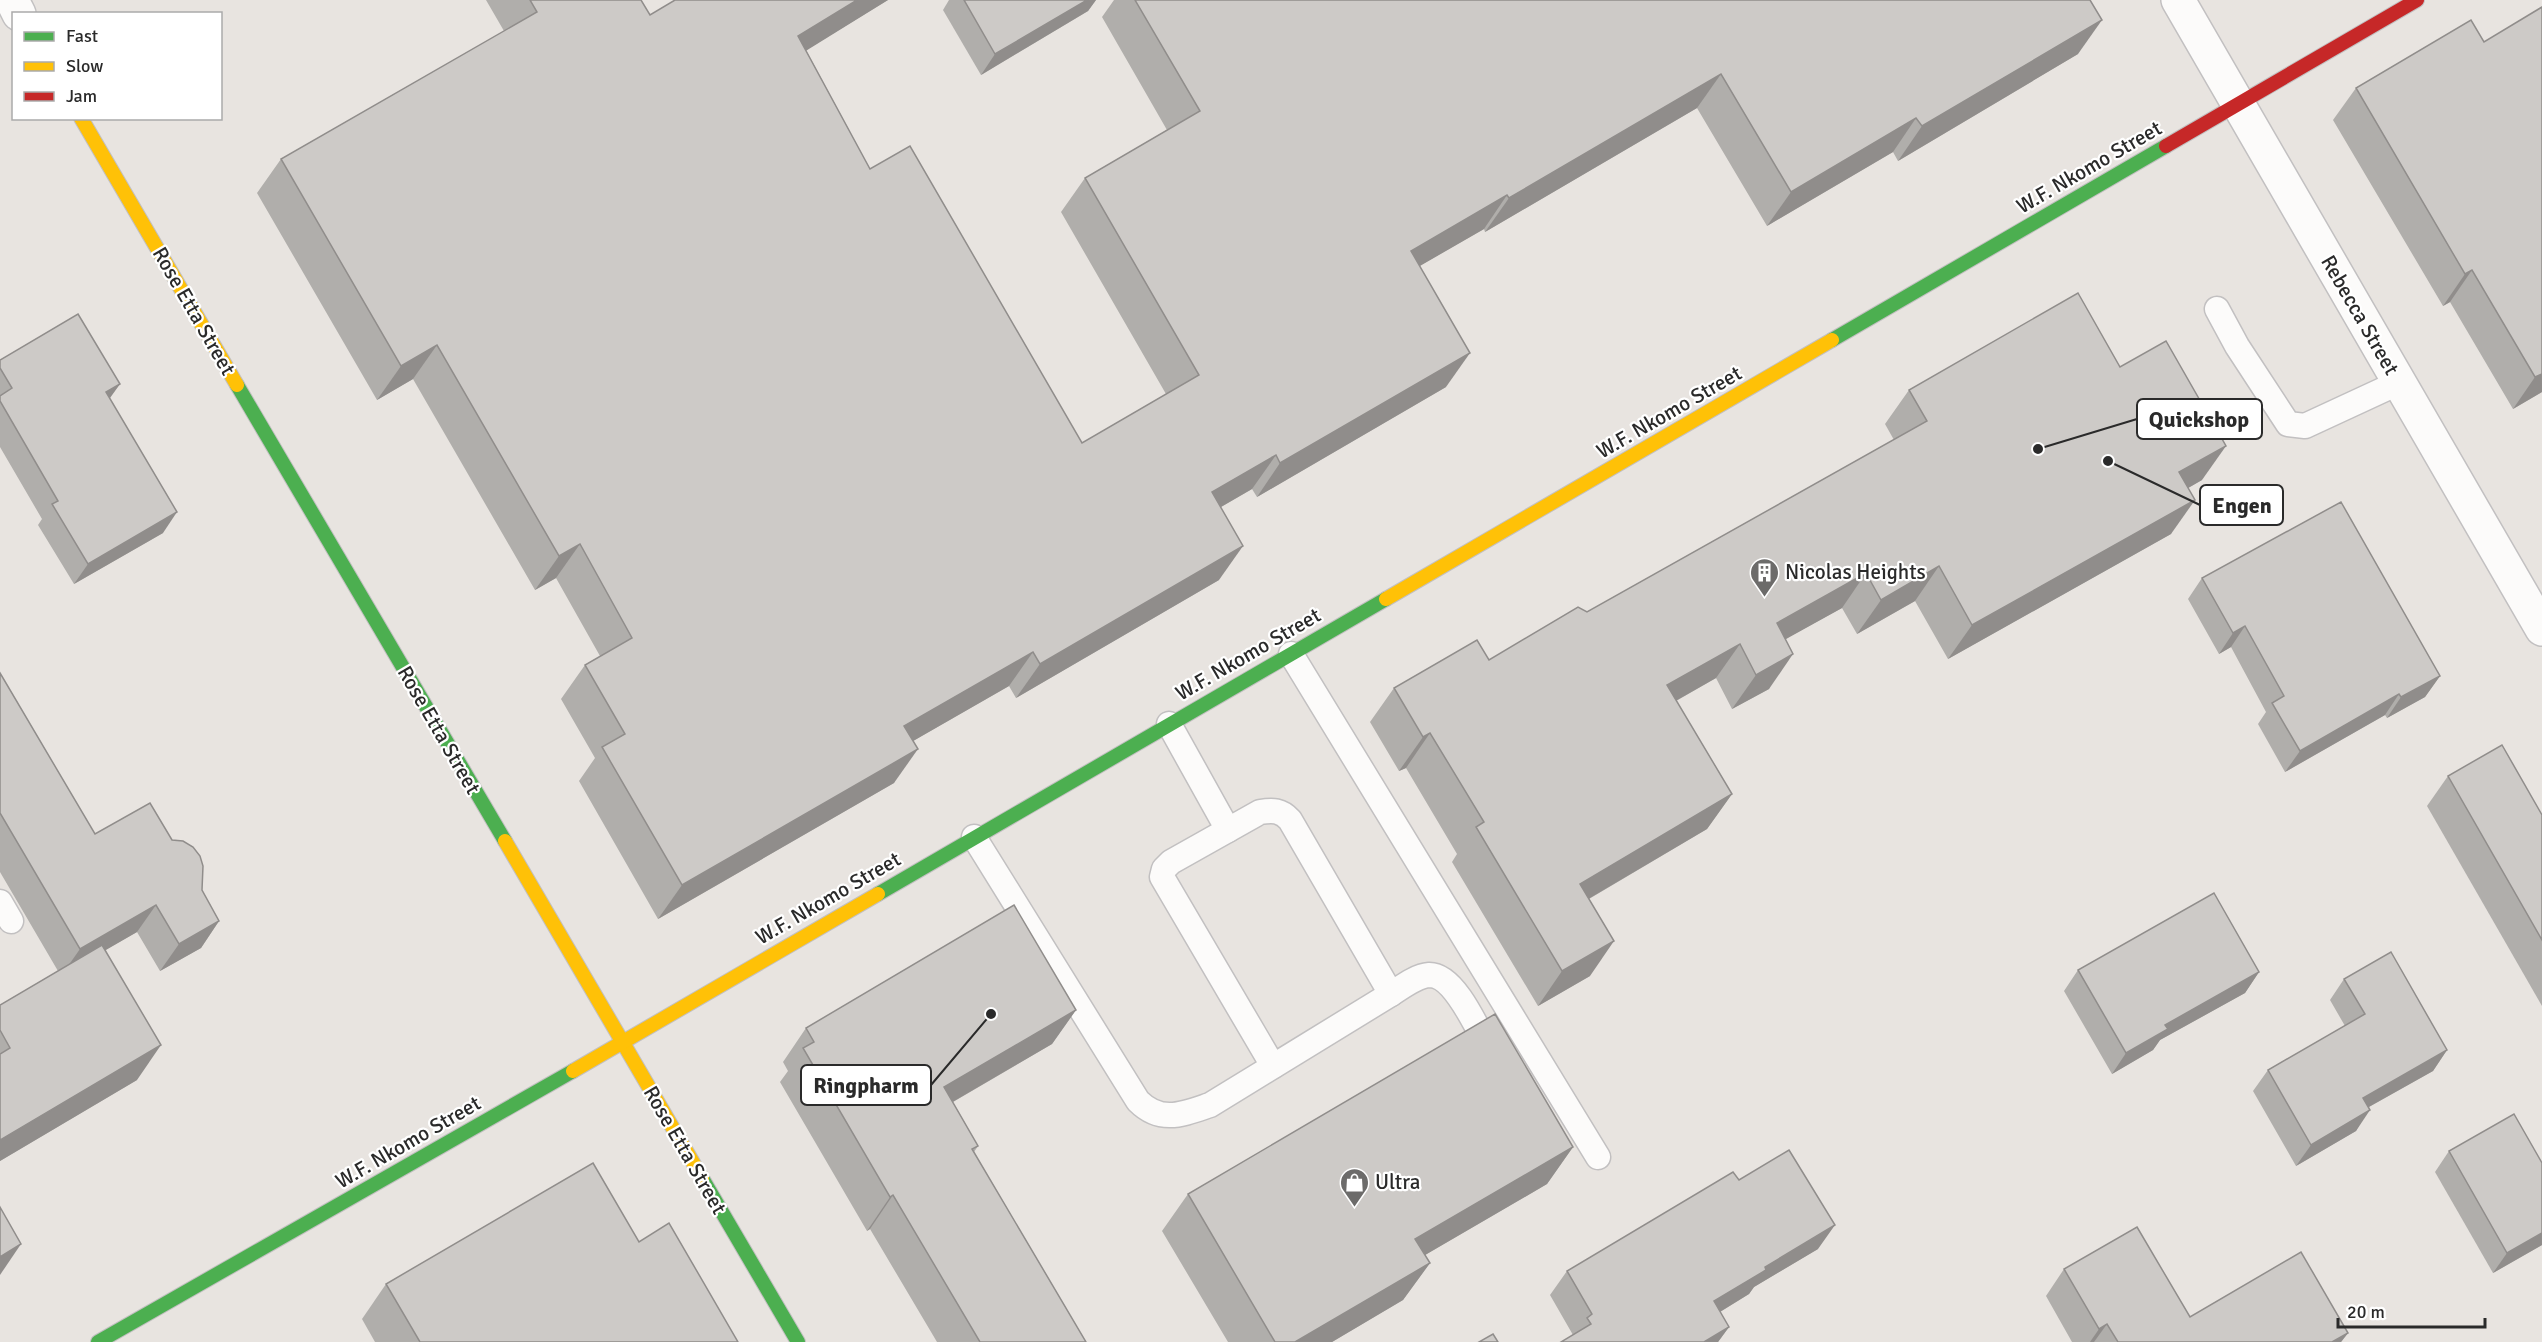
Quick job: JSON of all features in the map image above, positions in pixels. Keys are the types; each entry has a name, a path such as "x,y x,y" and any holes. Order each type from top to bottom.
{"main road":[{"name":"W.F. Nkomo Street","path":"98,1342 622,1043 2417,0"},
{"name":"Rose Etta Street","path":"82,120 798,1342"}],"street":[{"name":"Rebecca Street","path":"2178,0 2542,629"}],"lane":[{"path":"2217,309 2237,346 2288,424 2305,426 2400,382"},
{"path":"1291,654 1598,1157"},
{"path":"1169,724 1228,830"},
{"path":"1273,1066 1162,877 1164,869 1171,862 1260,812 1270,810 1283,812 1290,820 1391,994"},
{"path":"974,837 1138,1101 1147,1111 1161,1115 1178,1115 1210,1105 1419,977 1430,975 1441,978 1453,987 1504,1077"}],"building":[{"path":"530,0 641,0 650,15 675,0 857,0 798,36 870,169 910,146 1082,443 1199,375 1085,178 1200,111 1135,0 2090,0 2102,20 1922,126 1916,118 1791,192 1721,74 1509,198 1507,195 1411,251 1470,353 1280,463 1276,455 1212,492 1243,546 1040,664 1033,652 904,726 918,749 682,885 602,747 625,734 585,665 632,638 580,544 559,556 437,345 401,366 281,159 537,12"},
{"path":"964,0 1087,0 995,54"},
{"path":"2542,7 2542,374 2535,377 2472,270 2465,274 2356,88 2471,20 2484,42"},
{"path":"2078,293 2120,367 2166,341 2226,446 2179,472 2195,500 1972,625 1939,566 1881,600 1866,573 1777,623 1793,654 1756,675 1740,644 1667,685 1732,794 1580,884 1614,941 1562,971 1476,827 1484,822 1430,733 1423,737 1394,688 1477,640 1489,660 1578,607 1587,612 1927,421 1909,390"},
{"path":"78,314 120,384 106,392 177,512 88,564 52,504 58,501 0,401 0,396 12,388 0,368 0,360"},
{"path":"2341,502 2440,676 2401,697 2399,694 2300,751 2272,703 2284,696 2245,626 2233,633 2202,578"},
{"path":"0,673 95,834 150,803 172,840 183,841 193,847 200,856 203,866 202,890 219,921 179,944 156,905 80,949 0,813"},
{"path":"2502,745 2542,815 2542,940 2448,776"},
{"path":"2214,893 2259,972 2165,1025 2168,1029 2126,1053 2078,970"},
{"path":"1014,905 1076,1010 944,1087 978,1146 972,1149 1086,1342 980,1342 893,1195 890,1197 803,1048 814,1042 806,1028"},
{"path":"102,945 161,1045 0,1140 0,1054 10,1048 0,1030 0,1005"},
{"path":"2391,952 2447,1050 2363,1098 2370,1110 2311,1145 2268,1070 2365,1014 2344,979"},
{"name":"Ultra","path":"1495,1014 1573,1147 1415,1239 1430,1263 1295,1342 1275,1342 1188,1194"},
{"path":"2514,1114 2542,1163 2542,1233 2507,1253 2449,1151"},
{"path":"1789,1150 1835,1225 1714,1301 1729,1327 1704,1342 1561,1342 1591,1324 1587,1318 1592,1314 1567,1271 1733,1172 1739,1180"},
{"path":"593,1163 639,1242 669,1223 738,1342 420,1342 386,1284"},
{"path":"0,1207 21,1244 0,1257"},
{"path":"2137,1227 2190,1317 2301,1252 2348,1333 2332,1342 2118,1342 2107,1324 2099,1329 2064,1269"},
{"path":"1493,1334 1498,1342 1479,1342"}],"traffic: fast":[{"path":"1832,340 2166,146"},
{"path":"237,385 505,841"},
{"path":"878,894 1386,599"},
{"path":"98,1342 573,1071"},
{"path":"702,1178 798,1342"}],"traffic: slow":[{"path":"82,120 237,385"},
{"path":"1386,599 1832,340"},
{"path":"505,841 702,1178"},
{"path":"573,1071 878,894"}],"traffic: jam":[{"path":"2166,146 2417,0"}],"place":[{"name":"Quickshop","path":"2038,449"},
{"name":"Engen","path":"2108,461"},
{"name":"Nicolas Heights","path":"1764,598"},
{"name":"Ringpharm","path":"991,1014"},
{"name":"Ultra","path":"1354,1208"}]}
